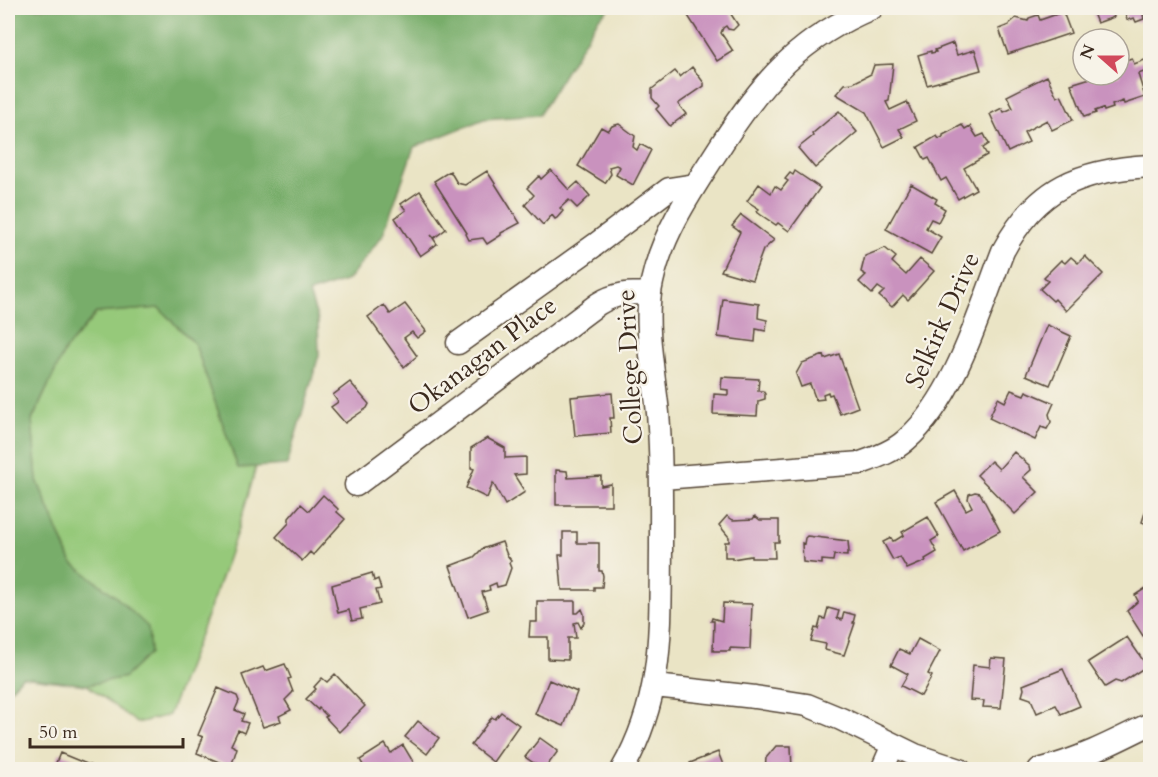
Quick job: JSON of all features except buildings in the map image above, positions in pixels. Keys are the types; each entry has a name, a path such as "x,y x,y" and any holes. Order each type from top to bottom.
{"street":[{"name":"College Drive","path":"622,770 636,744 655,686 660,623 662,478 650,334 650,293 663,244 696,185 736,123 777,71 795,53 821,33 846,18 872,8"},
{"name":"Selkirk Drive","path":"662,478 861,463 882,455 905,441 936,406 949,383 1003,251 1030,211 1056,190 1086,176 1105,170 1150,166"},
{"path":"458,343 669,189 696,185"},
{"name":"Okanagan Place","path":"356,485 598,304 609,297 620,294 650,293"},
{"path":"655,686 807,705 842,718 893,745 960,770"},
{"path":"1039,770 1091,753 1150,724"},
{"path":"882,770 893,745"}],"green space":[{"path":"8,8 610,8 598,19 539,115 484,119 414,147 383,235 348,280 309,293 318,320 319,355 287,465 238,468 195,344 159,308 96,313 65,350 32,420 37,480 71,562 115,596 148,627 150,653 125,677 87,685 22,677 8,692"},
{"path":"159,308 195,344 238,468 256,467 227,561 169,715 137,723 87,685 125,677 150,653 148,628 115,596 71,562 37,480 32,421 65,350 97,313"}]}
